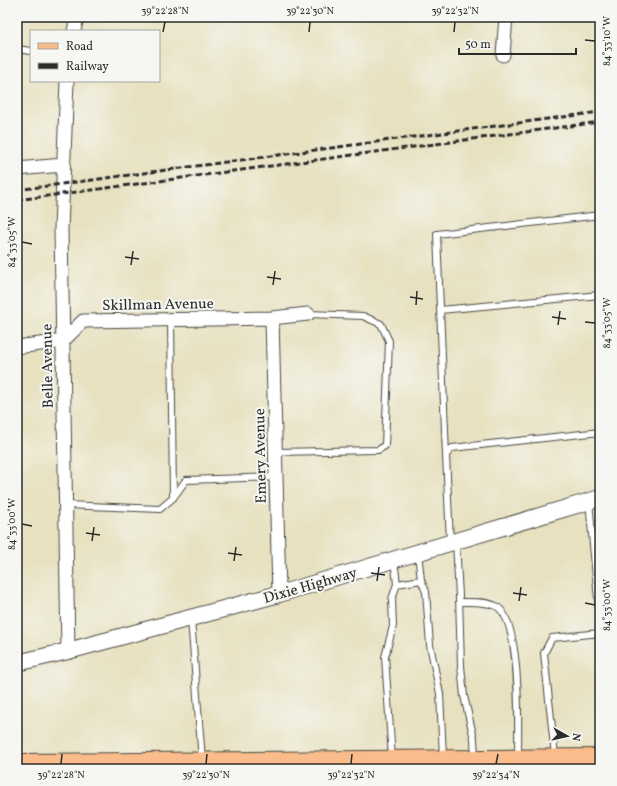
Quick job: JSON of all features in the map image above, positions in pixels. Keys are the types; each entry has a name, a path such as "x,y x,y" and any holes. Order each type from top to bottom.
{"main road":[{"path":"17,764 42,766 93,766 202,762 270,765 394,765 474,760 587,761"}],"street":[{"path":"74,30 77,17"},
{"path":"503,55 506,17"},
{"name":"Belle Avenue","path":"67,82 61,229 68,651"},
{"path":"17,169 63,165"},
{"name":"Skillman Avenue","path":"63,340 83,321 272,318 308,314"},
{"name":"Emery Avenue","path":"272,318 279,594"},
{"path":"17,347 63,340"},
{"name":"Dixie Highway","path":"17,663 68,651 279,594 595,500"}],"lane":[{"path":"17,49 30,51"},
{"path":"474,760 474,739 464,696 459,602 446,455 437,234 600,215"},
{"path":"440,310 600,295"},
{"path":"276,452 378,450 385,446 389,341 381,324 363,316 308,314"},
{"path":"171,320 173,498"},
{"path":"446,455 452,448 600,432"},
{"path":"66,505 160,509 173,498 186,480 276,477"},
{"path":"595,500 600,621"},
{"path":"418,553 421,580 426,592 430,645 440,694 443,761"},
{"path":"394,560 396,584 392,599 393,626 386,657 394,765"},
{"path":"396,584 421,580"},
{"path":"459,602 482,603 496,606 510,627 514,647 518,700 518,760"},
{"path":"191,618 202,762"},
{"path":"555,760 544,653 552,638 600,633"}],"railway":[{"path":"17,190 600,112"},
{"path":"17,200 600,122"}]}
